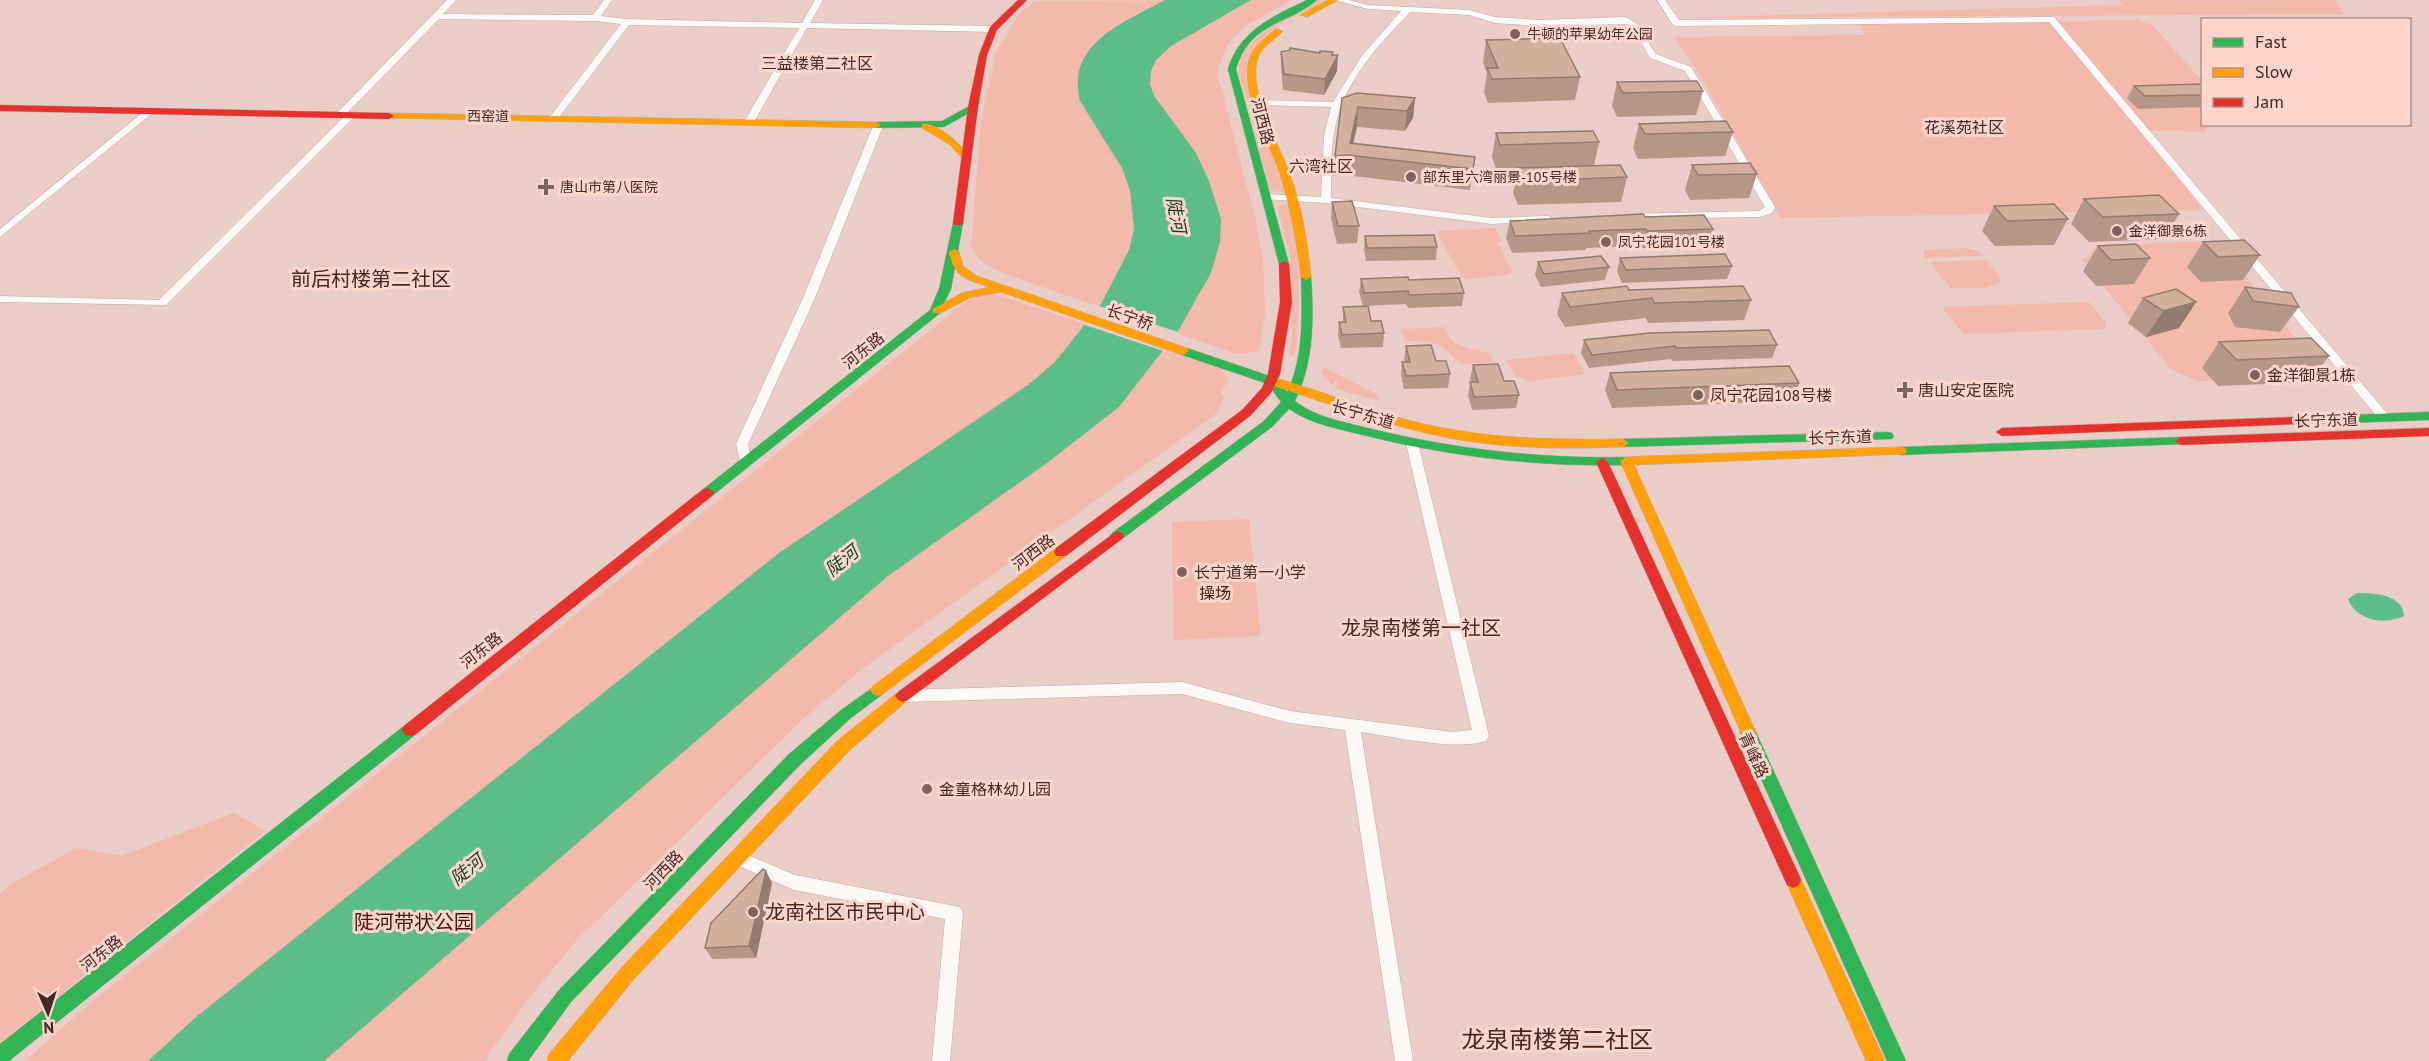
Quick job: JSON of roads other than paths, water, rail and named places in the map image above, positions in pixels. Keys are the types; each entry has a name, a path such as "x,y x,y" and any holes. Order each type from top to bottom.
{"main road":[{"name":"河东路","path":"0,1056 934,312 945,290 954,252 973,107 983,55 993,29 1023,0"},
{"name":"河西路","path":"516,1061 565,996 795,759 846,714 1246,413 1272,381 1285,328 1286,266 1232,65 1240,50 1252,36 1274,20 1313,0"},
{"name":"河西路","path":"556,1061 628,973 843,746 902,696 1268,424 1288,403 1302,363 1308,299 1302,232 1294,199 1253,81 1253,59 1261,46 1281,29 1334,0"},
{"name":"西窑道","path":"0,108 925,126 944,124 973,107"},
{"path":"925,126 953,143 966,157"},
{"path":"954,252 958,268 973,278 1000,288"},
{"path":"934,312 967,293 1000,288"},
{"name":"长宁桥","path":"1000,288 1173,349"},
{"name":"长宁东道","path":"1173,349 1323,399 1423,428 1474,439 1587,445 1898,436"},
{"name":"长宁东道","path":"1272,381 1288,403 1312,417 1452,452 1524,461 1602,462 2429,432"},
{"name":"长宁东道","path":"1993,432 2429,416"},
{"name":"青峰路","path":"1626,461 1897,1061"},
{"name":"青峰路","path":"1602,462 1876,1061"}],"street":[{"path":"0,298 162,303 347,114 452,0"},
{"path":"595,18 608,0"},
{"path":"749,122 819,0"},
{"path":"1338,0 1353,4 1407,10 1469,12 1495,20 1540,23 1624,20 1635,25 1656,58 1683,65 1688,69 1770,207 1768,211 1760,214 1615,218"},
{"path":"1661,0 1676,23 2051,19 2384,417"},
{"path":"1326,200 1328,148 1332,118 1337,105 1362,62 1407,10"},
{"path":"438,16 993,29"},
{"path":"554,118 627,22"},
{"path":"1260,102 1337,105"},
{"path":"0,234 150,111"},
{"path":"746,463 742,444 809,298 878,126"},
{"path":"1267,197 1326,200 1492,221 1559,219"},
{"path":"902,696 1182,688 1290,717 1453,738 1481,736 1412,443"},
{"path":"1352,725 1404,1061"},
{"path":"738,858 794,882 954,913 941,1061"}],"water":[{"name":"陡河","path":"1165,0 1251,0 1171,46 1156,60 1151,71 1150,85 1155,97 1196,153 1209,181 1221,219 1220,242 1211,273 1178,331 1119,407 1047,463 888,576 324,1061 148,1061 196,1017 779,553 1028,385 1055,362 1101,304 1129,250 1134,229 1130,190 1122,168 1080,101 1078,81 1081,64 1102,37 1132,17"},
{"path":"2357,593 2379,594 2393,599 2402,609 2404,616 2380,620 2364,616 2357,612 2348,599"}],"place":[{"name":"牛顿的苹果幼年公园","path":"1515,34"},
{"name":"部东里六湾丽景-105号楼","path":"1411,177"},
{"name":"唐山市第八医院","path":"546,187"},
{"name":"金洋御景6栋","path":"2117,231"},
{"name":"凤宁花园101号楼","path":"1606,242"},
{"name":"金洋御景1栋","path":"2255,375"},
{"name":"唐山安定医院","path":"1905,390"},
{"name":"凤宁花园108号楼","path":"1698,395"},
{"name":"长宁道第一小学","path":"1182,572"},
{"name":"金童格林幼儿园","path":"927,789"},
{"name":"龙南社区市民中心","path":"753,912"}],"district":[{"name":"三益楼第二社区","path":"817,63"},
{"name":"花溪苑社区","path":"1964,127"},
{"name":"六湾社区","path":"1321,166"},
{"name":"前后村楼第二社区","path":"371,279"},
{"name":"龙泉南楼第一社区","path":"1421,628"},
{"name":"龙泉南楼第二社区","path":"1557,1040"}],"park label":[{"name":"操场","path":"1215,593"},
{"name":"陡河带状公园","path":"414,922"}]}
